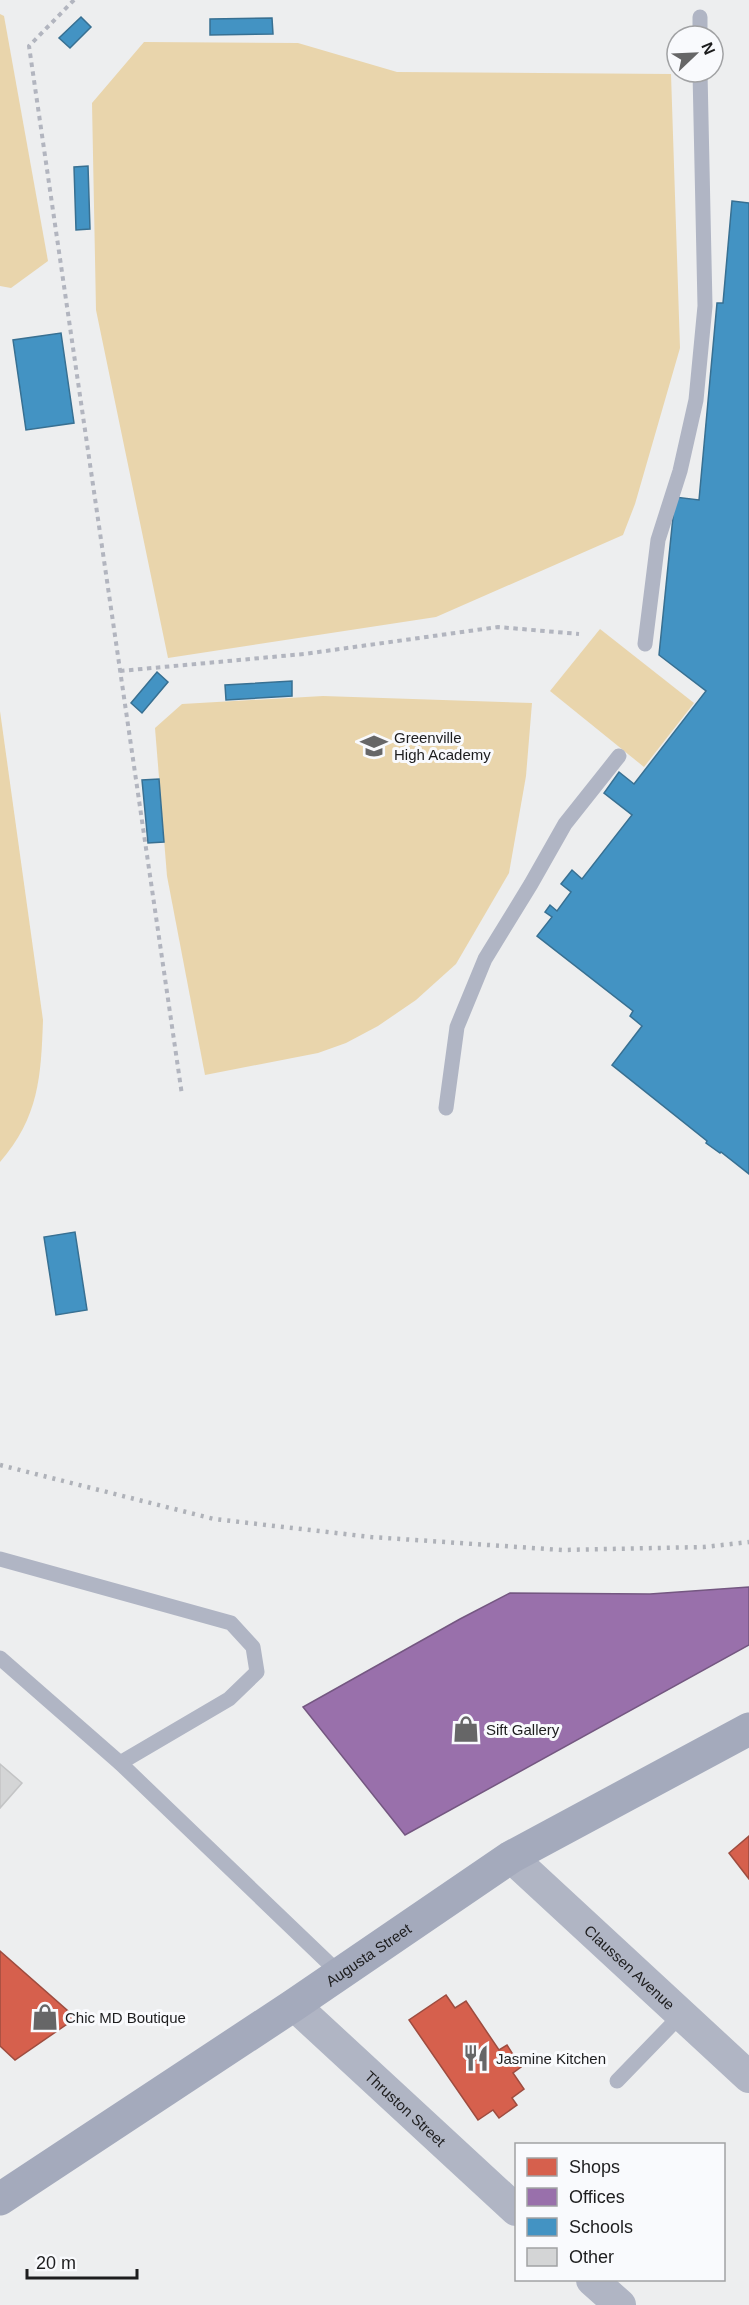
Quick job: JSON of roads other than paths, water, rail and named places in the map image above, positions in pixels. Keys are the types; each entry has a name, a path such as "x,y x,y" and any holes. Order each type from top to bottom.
{"main road":[{"name":"Augusta Street","path":"0,2199 294,2006 511,1857 749,1729"}],"street":[{"name":"Claussen Avenue","path":"511,1857 749,2077"},
{"name":"Thruston Street","path":"294,2006 515,2209"},
{"path":"593,2281 620,2305"}],"lane":[{"path":"700,16 700,24"},
{"path":"645,644 658,540 680,471 697,388 705,306 700,84"},
{"path":"446,1108 457,1027 485,959 565,824 619,756"},
{"path":"0,1559 231,1623 253,1647 257,1672 229,1699 120,1762"},
{"path":"0,1658 120,1762 340,1974"},
{"path":"616,2081 681,2015"}],"railway":[{"path":"0,1465 214,1519 371,1537 562,1550 704,1547 749,1542"}],"place":[{"name":"Greenville High Academy","path":"374,746"},
{"name":"Sift Gallery","path":"466,1729"},
{"name":"Chic MD Boutique","path":"45,2017"},
{"name":"Jasmine Kitchen","path":"476,2058"}]}
